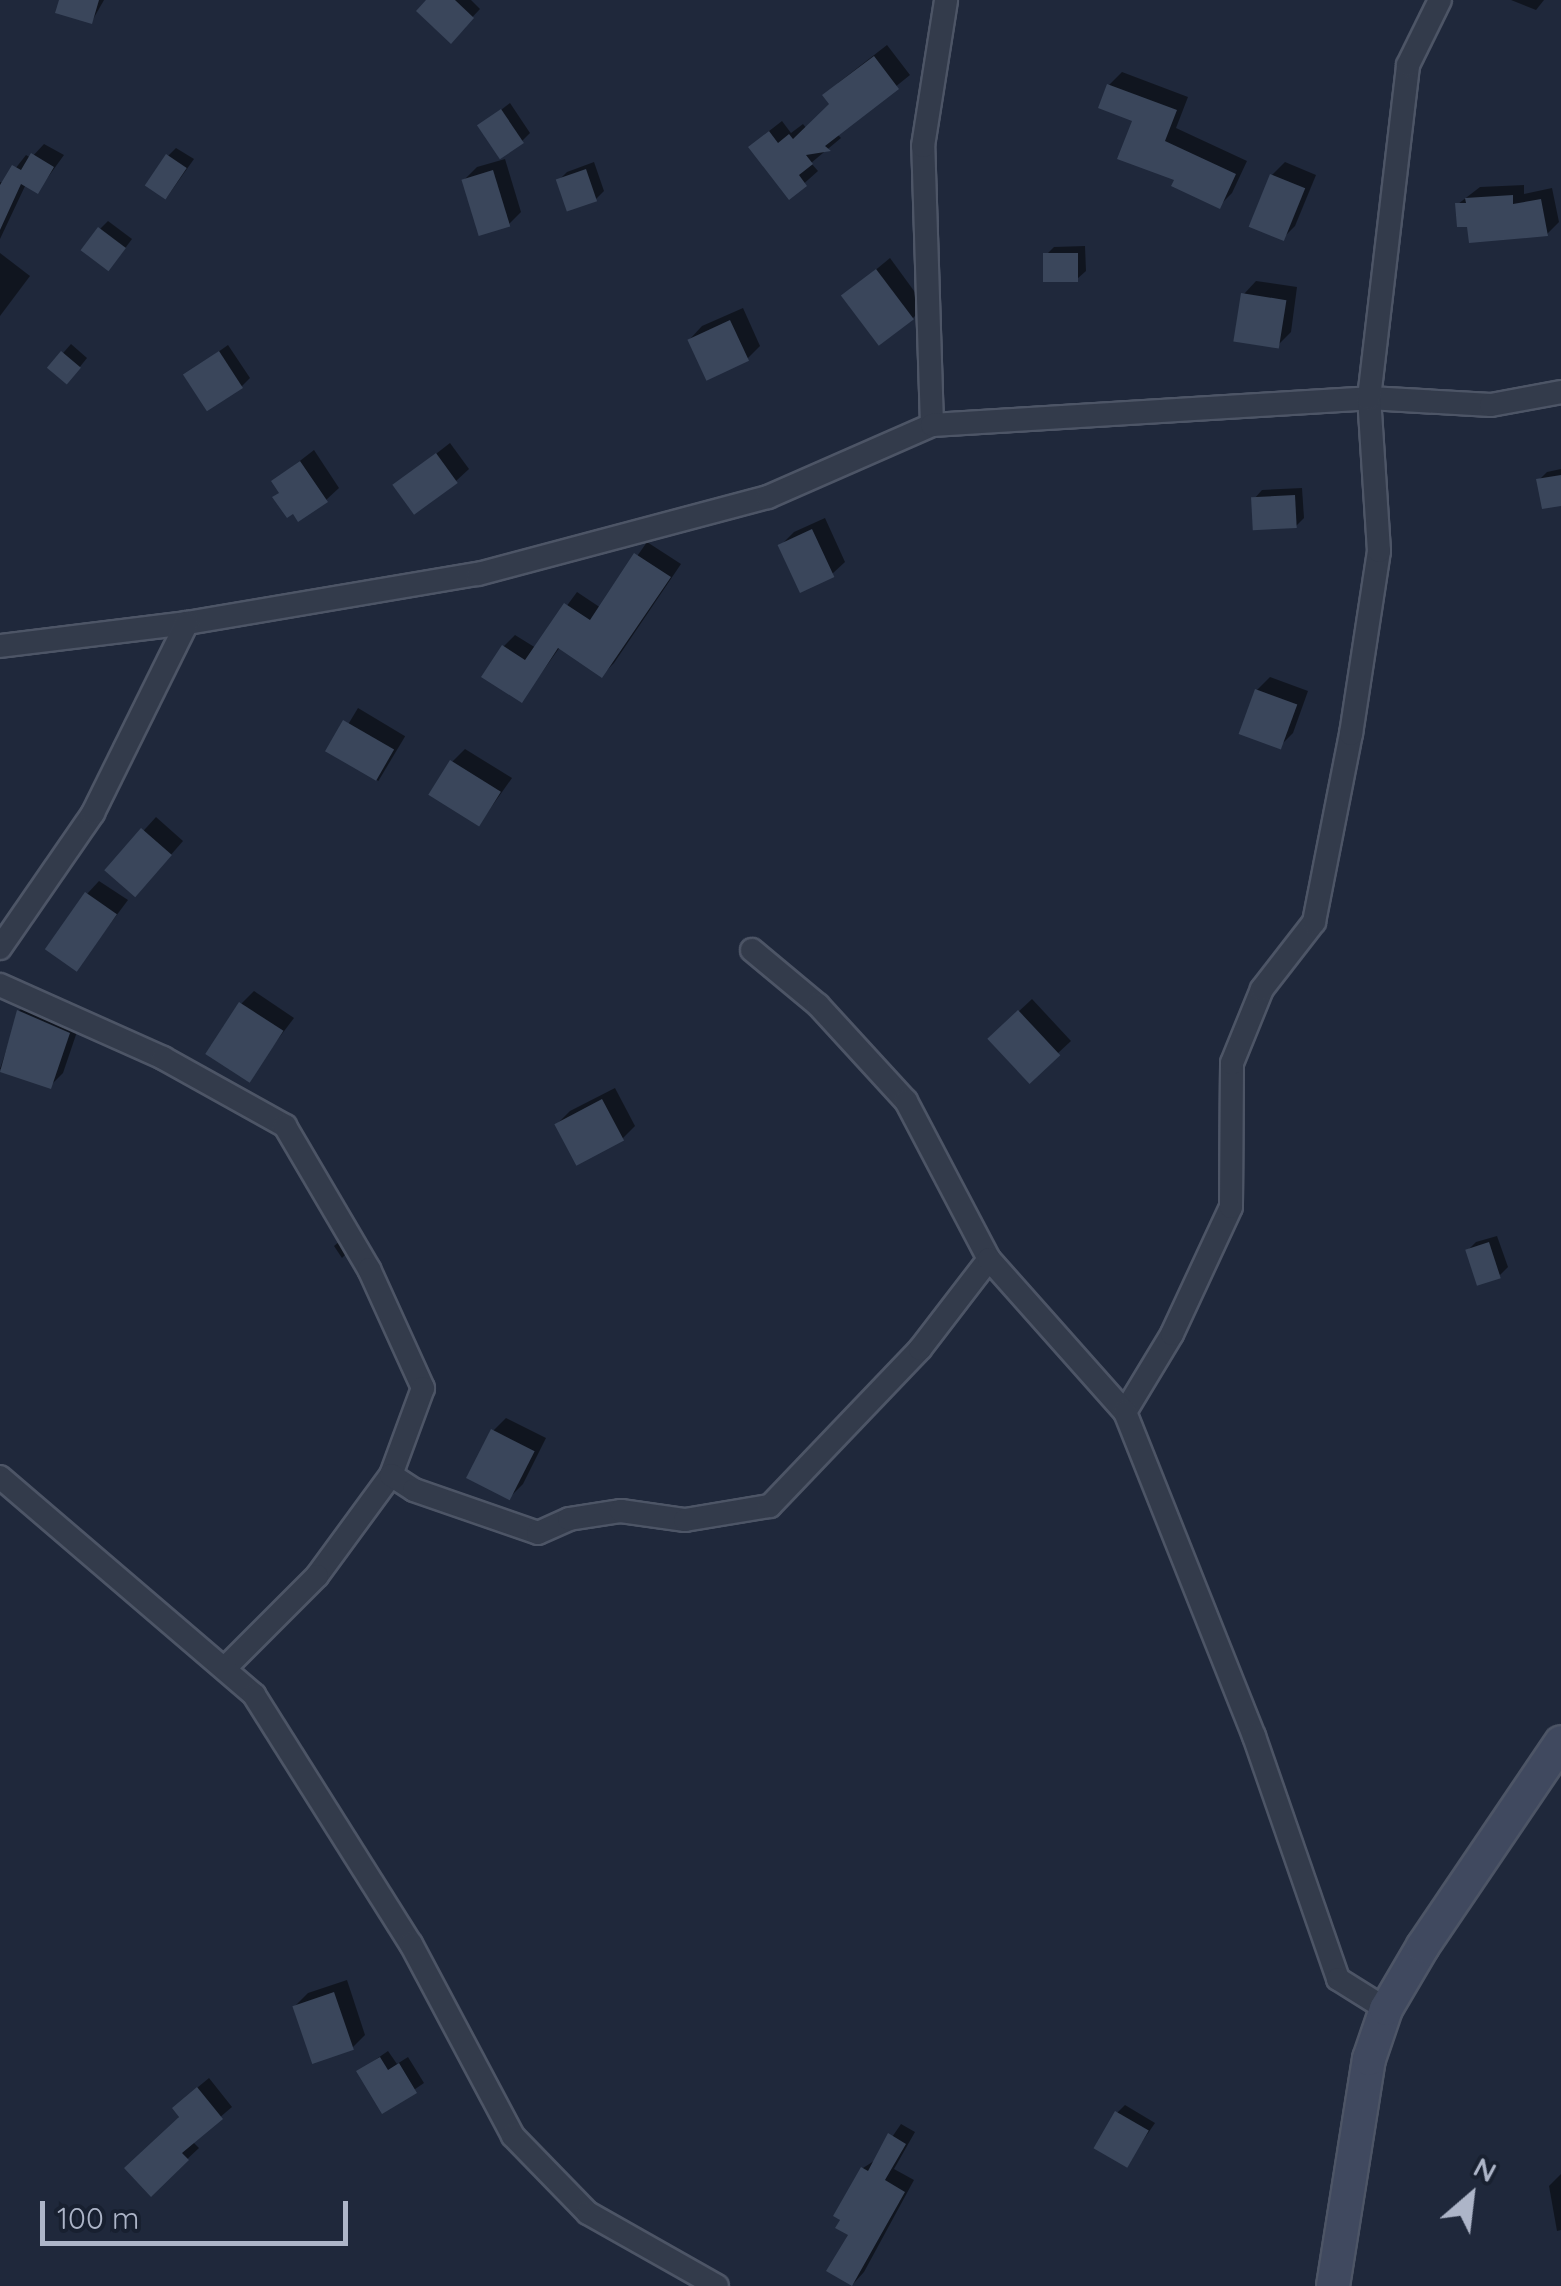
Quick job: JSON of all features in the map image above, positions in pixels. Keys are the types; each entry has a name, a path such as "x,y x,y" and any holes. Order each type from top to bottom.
{"main road":[{"path":"1333,2286 1370,2060 1386,2010 1423,1946 1561,1742"}],"street":[{"path":"932,425 923,146 946,0"},
{"path":"1125,1412 1172,1334 1231,1206 1232,1063 1262,989 1314,922 1352,734 1380,551 1369,398 1408,65 1440,0"},
{"path":"0,646 187,623 517,564 768,498 932,425 1369,398 1491,405 1561,392"},
{"path":"0,948 93,813 187,623"},
{"path":"752,950 818,1004 906,1100 989,1259 1125,1412 1254,1736 1338,1979 1386,2010"},
{"path":"0,986 163,1058 285,1126 369,1269 423,1388 391,1475 317,1576 225,1668"},
{"path":"391,1475 414,1490 538,1533 569,1519 621,1512 685,1520 770,1506 920,1349 989,1259"},
{"path":"0,1477 254,1696 411,1944 513,2136 588,2213 717,2286"}],"building":[{"path":"59,0 99,0 92,24 55,13"},
{"path":"426,0 455,0 474,18 451,44 416,11"},
{"path":"874,56 899,89 825,146 831,151 806,155 813,164 799,175 807,186 789,200 748,147 769,131 778,143 789,134 793,139 829,104 822,95"},
{"path":"1107,84 1177,110 1165,141 1236,174 1220,209 1171,186 1174,180 1117,159 1132,121 1098,108"},
{"path":"501,109 524,143 500,159 477,125"},
{"path":"31,153 54,167 38,194 21,184 0,230 0,185 12,165 21,170"},
{"path":"166,154 187,168 165,199 145,186"},
{"path":"586,169 597,201 567,212 556,179"},
{"path":"493,170 510,226 479,236 461,180"},
{"path":"1270,174 1305,188 1284,241 1249,227"},
{"path":"1513,195 1513,204 1541,199 1548,236 1469,243 1467,227 1457,227 1455,203 1466,203 1465,198"},
{"path":"98,227 126,248 108,271 81,250"},
{"path":"1043,253 1078,253 1078,282 1043,282"},
{"path":"876,269 914,319 879,346 841,295"},
{"path":"1241,293 1286,300 1279,349 1233,341"},
{"path":"730,320 749,361 706,381 687,340"},
{"path":"61,351 81,368 67,385 47,368"},
{"path":"219,351 243,388 207,411 183,374"},
{"path":"436,453 458,483 414,515 392,485"},
{"path":"300,461 328,502 298,522 293,514 287,518 272,497 279,493 271,481"},
{"path":"1561,475 1561,506 1542,509 1536,479"},
{"path":"1295,495 1297,528 1253,530 1251,497"},
{"path":"812,529 834,577 800,593 778,545"},
{"path":"634,553 671,577 602,678 558,648 522,703 481,677 502,645 525,660 564,603 590,620"},
{"path":"1255,689 1297,704 1281,749 1239,734"},
{"path":"343,720 394,750 376,781 325,751"},
{"path":"450,760 501,792 479,827 428,795"},
{"path":"141,828 172,855 135,897 104,870"},
{"path":"85,892 117,914 77,972 45,949"},
{"path":"239,1002 283,1031 250,1083 205,1054"},
{"path":"17,1010 70,1033 51,1089 0,1072"},
{"path":"1018,1010 1060,1055 1030,1084 987,1039"},
{"path":"602,1099 624,1140 576,1166 554,1124"},
{"path":"1489,1242 1501,1278 1477,1286 1465,1250"},
{"path":"491,1429 535,1451 510,1500 466,1478"},
{"path":"334,1992 354,2050 312,2064 292,2006"},
{"path":"380,2057 388,2070 399,2063 417,2093 382,2114 356,2071"},
{"path":"197,2087 223,2119 182,2153 189,2160 151,2197 124,2168 179,2117 172,2108"},
{"path":"1115,2111 1149,2130 1127,2168 1094,2148"},
{"path":"888,2133 906,2144 885,2180 905,2192 852,2286 826,2271 848,2235 835,2228 840,2220 833,2216 861,2167 868,2171"}]}
